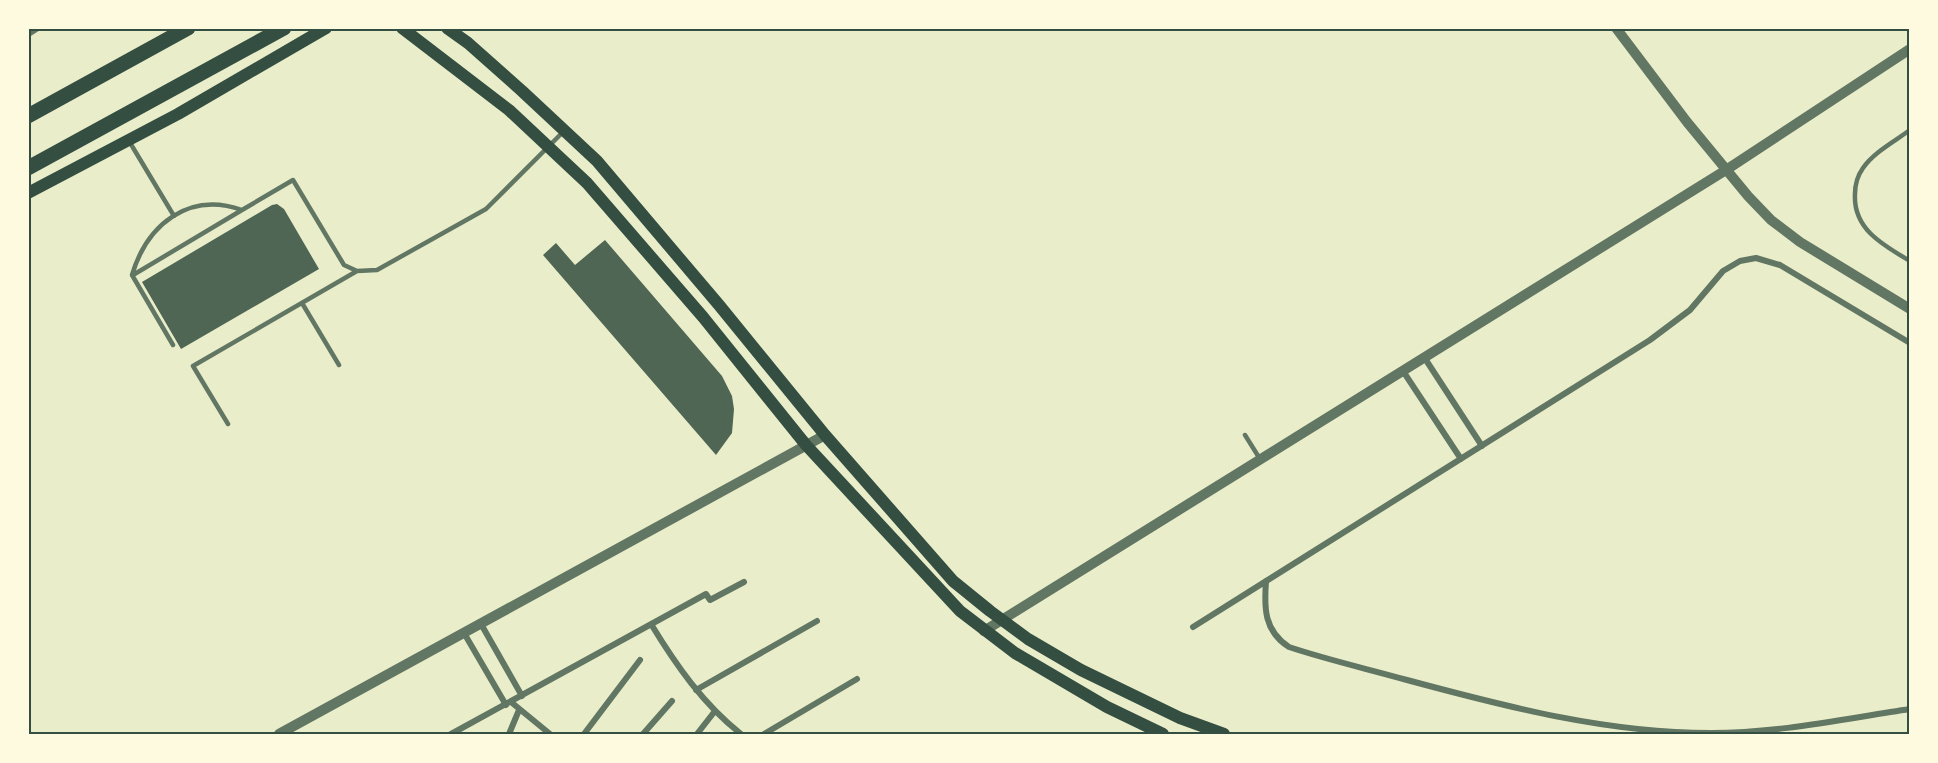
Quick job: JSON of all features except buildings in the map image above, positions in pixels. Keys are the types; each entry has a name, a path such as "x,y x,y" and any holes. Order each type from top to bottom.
{"highway":[{"path":"28,116 186,28"},
{"path":"28,168 284,28"}],"main road":[{"path":"28,193 129,140 277,58 326,28"},
{"path":"402,28 476,84 549,146 615,213 703,317 806,446 939,591 984,631 1015,653 1107,707 1163,735"},
{"path":"447,28 468,43 597,161 750,341 825,435 953,581 1028,639 1081,670 1171,714 1224,735"}],"street":[{"path":"1616,28 1687,122 1756,204 1800,242 1910,309"},
{"path":"984,631 1726,170 1910,49"},
{"path":"1192,627 1664,331 1690,310 1723,271 1748,259 1764,259 1780,265 1910,343"},
{"path":"1424,357 1482,446"},
{"path":"1403,370 1461,459"},
{"path":"279,735 825,435"},
{"path":"1266,581 1264,607 1270,627 1281,642 1289,646 1452,693 1540,714 1653,731 1712,733 1808,726 1910,709"},
{"path":"451,735 706,594 710,600 744,582"},
{"path":"696,690 818,621"},
{"path":"481,624 522,696"},
{"path":"651,624 672,658 696,690 741,735"},
{"path":"464,633 508,704 550,735"},
{"path":"584,735 640,660"},
{"path":"764,735 857,679"},
{"path":"644,735 672,701"},
{"path":"509,735 519,710"},
{"path":"697,735 715,711"}],"lane":[{"path":"28,34 39,28"},
{"path":"228,424 194,366 357,271 386,267 480,213 565,130"},
{"path":"1910,130 1863,167 1855,187 1855,199 1859,220 1866,230 1885,246 1910,261"},
{"path":"129,140 174,216"},
{"path":"132,275 293,180 339,259 344,265 357,271"},
{"path":"132,275 152,234 174,216 197,205 220,204 242,210"},
{"path":"132,275 172,345"},
{"path":"302,303 339,365"},
{"path":"1245,435 1260,459"}]}
